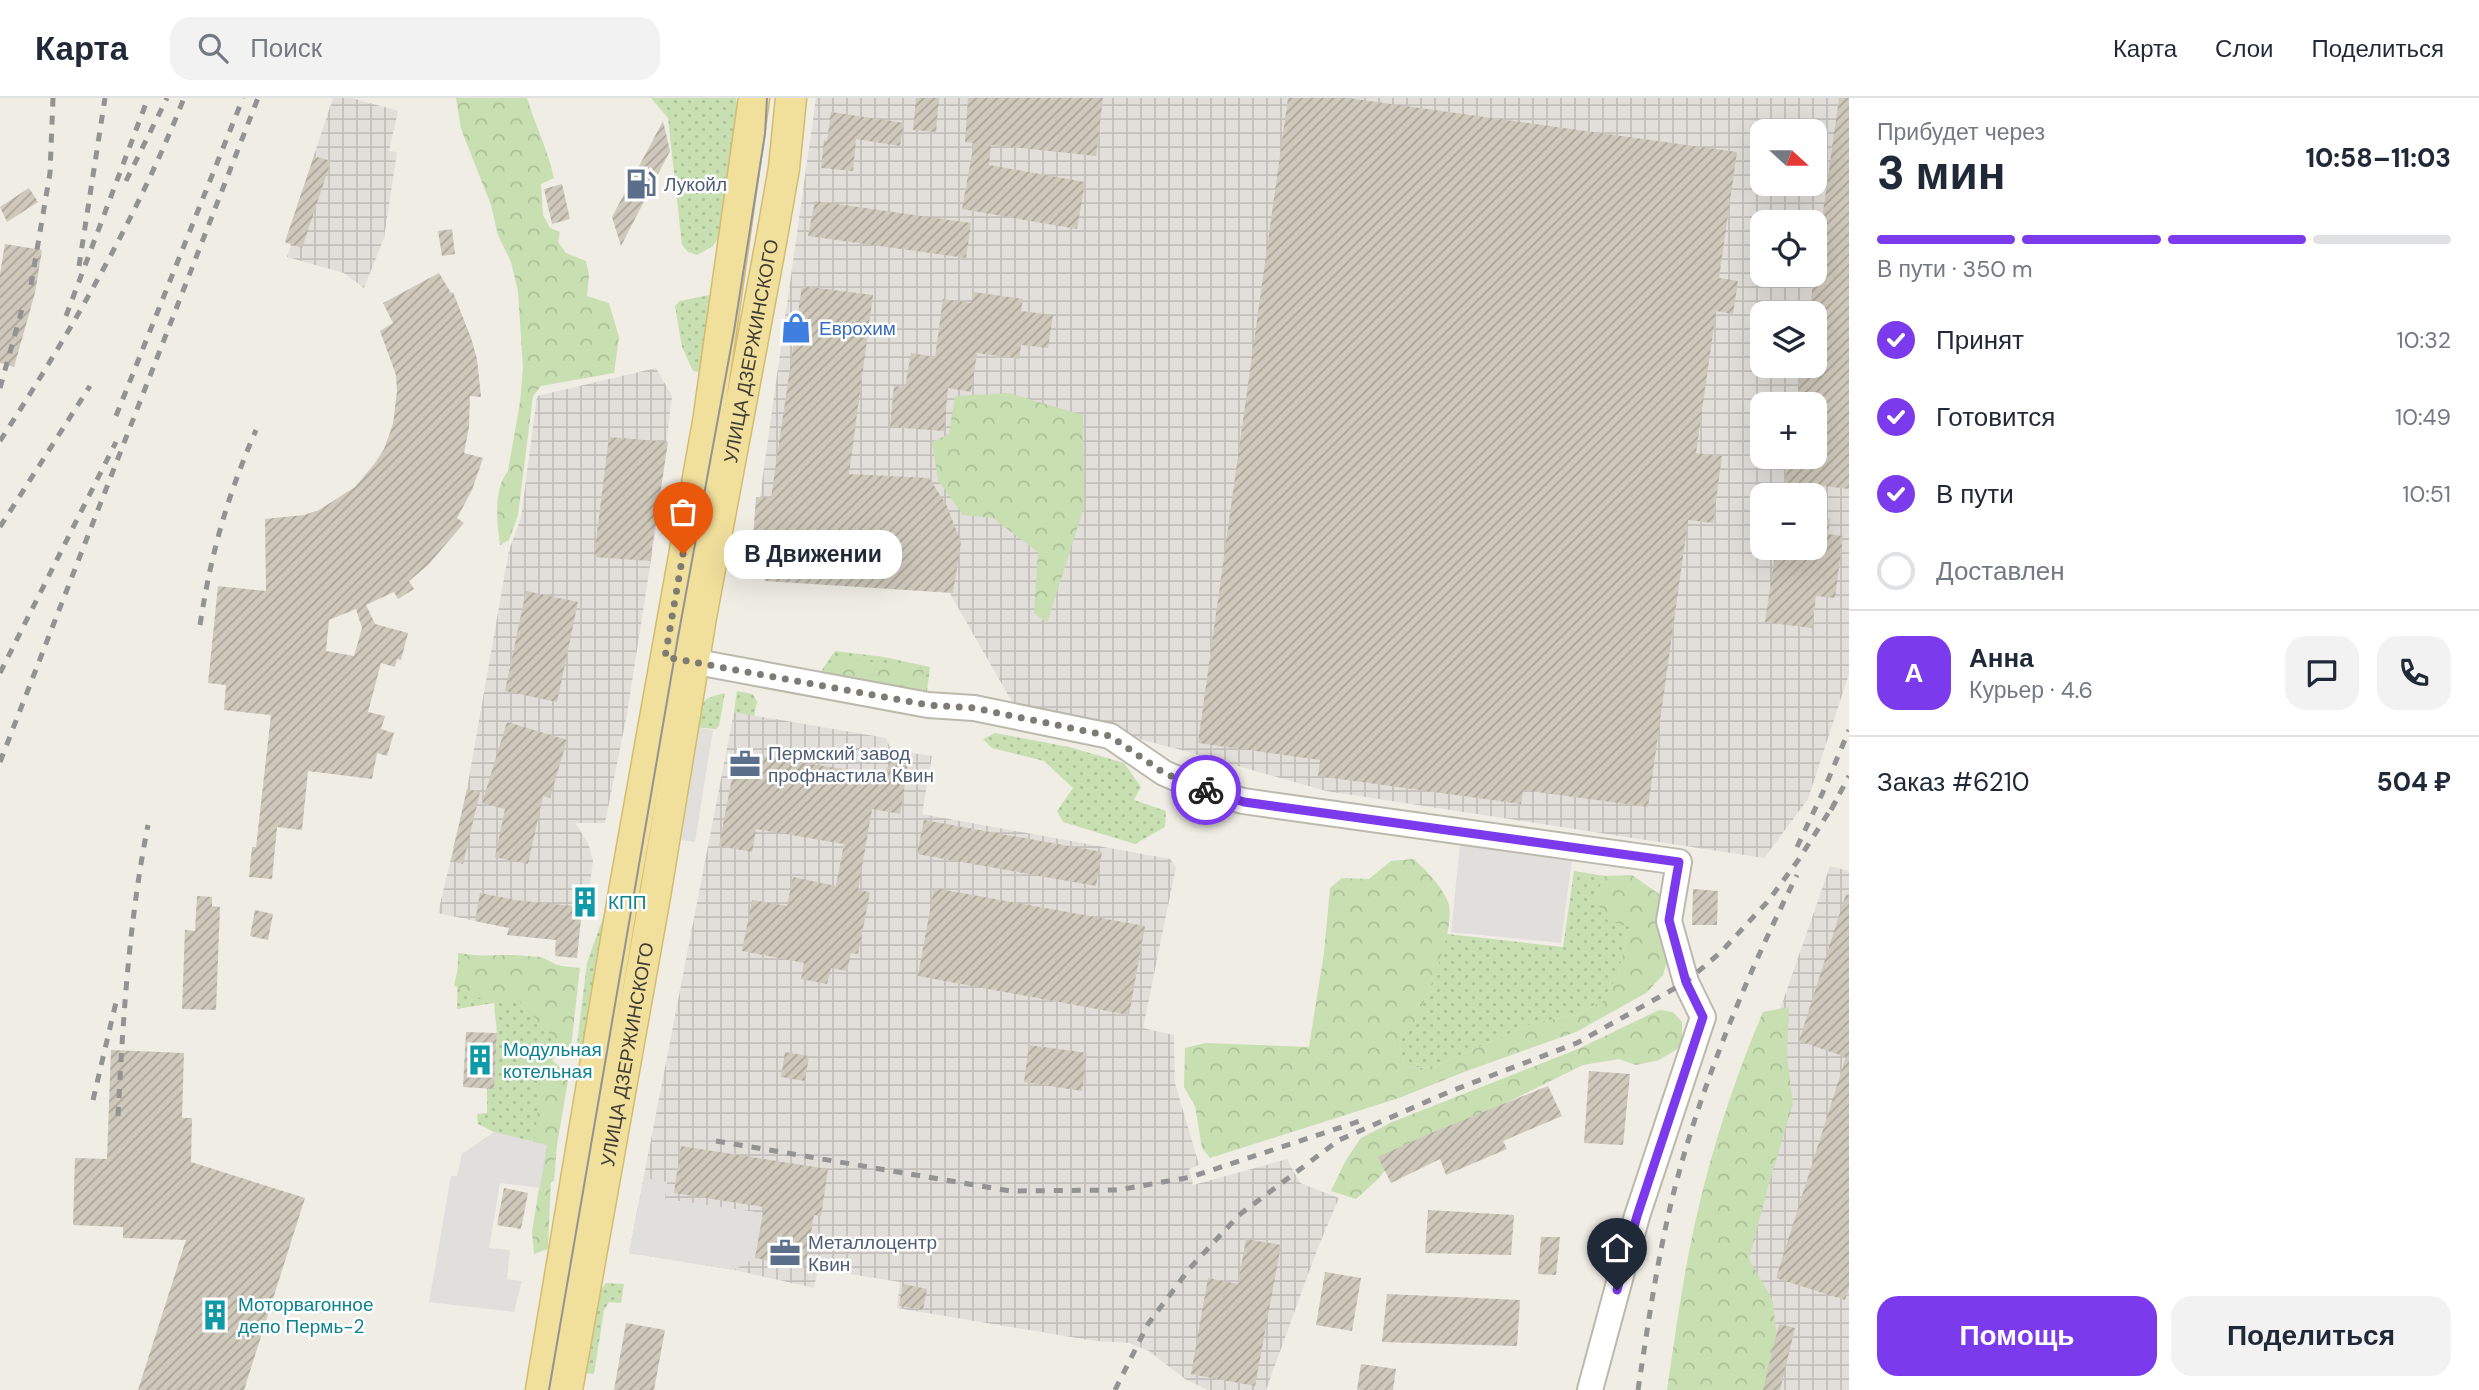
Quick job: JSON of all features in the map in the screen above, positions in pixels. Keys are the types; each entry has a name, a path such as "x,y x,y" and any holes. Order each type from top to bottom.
{"main road":[{"name":"УЛИЦА ДЗЕРЖИНСКОГО","path":"567,1390 655,896 679,659 708,422 754,98"},
{"name":"УЛИЦА ДЗЕРЖИНСКОГО","path":"541,1390 679,659 771,242 784,168 792,98"}],"street":[{"path":"679,659 928,705 974,708 1110,736 1164,773 1196,787 1244,802 1679,862 1669,920 1686,982 1703,1017 1637,1216 1590,1390"}],"shaded area":[{"path":"333,98 352,98 398,111 389,151 397,152 384,238 364,288 344,273 287,257 291,245 285,242"},
{"path":"816,98 1849,98 1849,674 1808,799 1764,858 1326,791 1015,707 948,590 753,577 761,489"},
{"path":"656,368 672,396 658,515 627,714 605,823 575,823 588,843 593,860 587,908 582,908 577,958 555,956 556,940 507,935 509,928 438,913 467,789 509,550 521,518 537,396"},
{"path":"734,712 886,738 891,750 932,756 922,814 1170,859 1176,867 1143,1028 1174,1035 1175,1083 1199,1165 1189,1169 1193,1185 1287,1159 1300,1183 1339,1198 1266,1390 1208,1390 1185,1379 1149,1351 1129,1343 1095,1341 897,1308 900,1282 818,1269 814,1288 734,1270 629,1253"},
{"path":"693,727 713,730 695,842 675,839"},
{"path":"1460,845 1572,859 1561,943 1451,932"},
{"path":"1830,866 1849,871 1849,1390 1683,1390 1752,1090"},
{"path":"494,1132 547,1145 540,1188 500,1183 489,1248 510,1250 507,1279 522,1281 514,1312 429,1302 451,1176 457,1176 462,1154"},
{"path":"644,1178 667,1182 665,1199 763,1213 755,1258 734,1270 629,1253"}],"green space":[{"path":"456,98 527,98 554,178 541,184 543,215 550,228 560,232 558,242 566,253 586,261 589,275 587,296 609,303 619,337 614,373 541,386 533,396 518,515 509,540 500,545 498,497 503,478 508,471 523,368 518,291 511,262 498,235 491,205 461,129"},
{"path":"651,98 736,98 738,114 718,238 713,246 697,255 688,252 682,245 668,118"},
{"path":"710,295 712,310 705,369 700,372 693,371 682,347 675,306 680,301"},
{"path":"1008,393 1083,415 1084,507 1047,623 1034,613 1038,552 993,518 963,515 938,480 932,442 949,434 955,396"},
{"path":"835,651 884,657 930,667 926,699 823,676 822,670"},
{"path":"838,658 924,668 921,696 826,675"},
{"path":"737,691 753,694 757,702 754,716 734,712"},
{"path":"725,693 719,726 716,729 693,727 702,703 710,697"},
{"path":"995,733 1069,747 1124,763 1141,787 1134,800 1166,811 1165,827 1135,844 1063,822 1057,811 1073,788 1044,761 992,748 983,739"},
{"path":"1414,859 1442,890 1450,913 1445,945 1433,981 1414,1022 1399,1044 1405,1067 1431,1068 1534,1023 1576,1015 1603,1001 1618,975 1629,927 1607,920 1594,898 1605,876 1632,875 1659,894 1660,924 1668,958 1663,975 1646,993 1576,1032 1399,1098 1210,1158 1202,1148 1195,1106 1184,1087 1185,1048 1206,1043 1309,1047 1324,953 1330,888 1342,878 1369,879 1391,861"},
{"path":"1574,871 1605,876 1594,898 1629,927 1618,975 1603,1001 1576,1015 1534,1023 1431,1068 1405,1067 1399,1044 1428,991 1447,934 1563,947"},
{"path":"606,909 614,926 584,1055 576,1051 587,963"},
{"path":"458,953 579,968 568,1046 552,1060 563,1070 554,1181 540,1188 546,1145 494,1132 478,1124 477,1114 487,1113 487,1088 494,1088 497,1033 494,1003 457,1009"},
{"path":"461,956 541,957 572,972 580,967 571,1048 551,1035 516,998 484,999 454,985"},
{"path":"1789,1007 1787,1056 1793,1104 1749,1259 1773,1301 1778,1353 1767,1390 1667,1390 1689,1252 1720,1130 1763,1012"},
{"path":"1659,1010 1673,1012 1682,1022 1682,1046 1659,1060 1636,1065 1619,1059 1583,1065 1398,1156 1356,1199 1331,1191 1346,1160 1361,1138 1392,1122 1578,1049"},
{"path":"539,1074 569,1075 551,1179 548,1249 534,1254 532,1232 546,1145 534,1142"},
{"path":"606,1283 624,1284 621,1303 609,1302 604,1310 594,1374 585,1373 598,1293"}],"building":[{"path":"916,98 939,98 936,132 913,130"},
{"path":"968,98 1103,98 1096,156 991,145 989,165 1085,182 1077,229 962,209 974,143 965,142"},
{"path":"1288,98 1348,98 1737,152 1719,278 1738,281 1733,314 1716,311 1696,453 1722,456 1713,523 1688,520 1648,807 1523,790 1521,804 1318,776 1320,760 1198,743"},
{"path":"1839,98 1849,98 1849,489 1827,486 1827,483 1785,483 1787,469 1827,469 1827,392 1798,392 1800,378 1827,378 1827,301 1811,301 1813,287 1827,287 1827,210 1823,210"},
{"path":"831,112 904,123 900,146 856,139 853,171 821,168"},
{"name":"Лукойл","path":"663,121 670,151 621,246 612,217"},
{"path":"314,156 331,161 302,248 285,242"},
{"path":"562,184 570,219 552,224 544,189"},
{"path":"29,188 38,202 7,222 0,207"},
{"path":"815,201 971,223 966,258 808,236"},
{"path":"452,229 455,254 442,256 438,231"},
{"path":"5,244 42,250 35,293 14,367 0,363 0,274"},
{"path":"439,273 451,293 453,292 477,359 481,397 470,396 469,427 464,453 483,458 472,490 457,518 464,523 428,565 409,581 414,589 398,599 394,592 366,605 375,624 408,633 401,660 397,659 395,667 381,663 368,712 385,716 381,729 394,733 387,756 377,753 372,779 308,771 302,830 277,827 272,879 249,877 252,847 256,847 271,715 224,710 226,685 208,683 218,586 266,591 265,519 304,515 319,510 355,487 384,449 393,424 397,391 396,375 380,331 393,323 383,303","holes":["356,609 362,628 354,656 326,651 329,620"]},
{"path":"802,286 873,295 849,474 929,478 946,504 961,542 953,593 765,581 768,539 753,539 756,497 771,498"},
{"path":"973,292 1023,299 1021,311 1053,315 1048,348 1021,345 1019,359 977,353 971,392 948,388 944,431 890,427 894,386 905,387 911,353 935,357 943,299 971,303"},
{"path":"609,437 668,442 650,561 594,557"},
{"path":"1827,519 1830,519 1828,534 1843,536 1835,598 1816,596 1812,628 1765,622 1774,560 1827,560"},
{"path":"526,591 578,602 557,702 505,691"},
{"path":"507,722 567,740 550,798 543,796 528,864 495,857 505,809 482,803"},
{"path":"891,750 910,753 900,814 872,809 858,890 870,892 858,954 851,953 847,971 831,968 827,984 801,979 804,963 742,951 752,900 787,906 793,877 836,886 844,844 756,829 752,852 719,846 737,752 886,776"},
{"path":"467,789 480,792 463,864 451,861"},
{"path":"924,820 1102,852 1096,886 917,854"},
{"path":"934,888 1145,926 1129,1015 918,976"},
{"path":"1693,889 1718,891 1717,925 1692,925"},
{"path":"480,893 515,900 582,907 577,958 555,956 556,940 507,935 509,928 475,921"},
{"path":"1846,894 1849,895 1849,1288 1845,1300 1776,1278 1846,1057 1799,1041"},
{"path":"197,896 212,897 212,906 220,907 216,1010 182,1009 185,930 195,931"},
{"path":"255,910 273,914 268,940 250,936"},
{"name":"Модульная котельная","path":"466,1032 497,1033 494,1089 463,1087"},
{"path":"1029,1045 1087,1053 1082,1091 1024,1082"},
{"path":"111,1050 184,1053 182,1118 192,1118 191,1162 305,1198 244,1390 138,1390 186,1240 123,1238 123,1227 73,1225 75,1158 107,1159"},
{"path":"785,1052 809,1056 805,1081 781,1077"},
{"path":"1589,1071 1630,1074 1623,1145 1584,1143"},
{"path":"1548,1086 1562,1116 1503,1141 1507,1149 1446,1175 1440,1159 1391,1183 1378,1157"},
{"path":"681,1146 828,1169 821,1216 814,1215 805,1267 755,1258 764,1207 674,1193"},
{"path":"504,1188 528,1193 521,1229 497,1225"},
{"path":"1428,1210 1514,1215 1511,1255 1425,1253"},
{"path":"1541,1237 1560,1237 1556,1275 1538,1274"},
{"path":"1246,1239 1281,1245 1255,1386 1191,1374 1208,1278 1238,1284"},
{"path":"1325,1272 1361,1278 1352,1331 1316,1325"},
{"path":"903,1284 927,1289 923,1310 899,1306"},
{"path":"1387,1294 1520,1300 1517,1346 1382,1342"},
{"path":"626,1323 665,1330 654,1390 614,1390"},
{"path":"1779,1324 1795,1328 1780,1390 1763,1390"},
{"path":"1361,1364 1396,1369 1393,1390 1357,1390"}],"tram line":[{"path":"549,1390 678,637 734,331 765,134 767,98"}],"railway":[{"path":"31,285 50,173 53,98"},
{"path":"79,266 105,98"},
{"path":"66,316 148,98"},
{"path":"126,181 167,98"},
{"path":"0,441 101,274 145,187 184,98"},
{"path":"116,416 243,98"},
{"path":"0,762 258,98"},
{"path":"0,388 24,302"},
{"path":"0,527 90,386"},
{"path":"200,625 221,526 256,430"},
{"path":"0,673 116,442"},
{"path":"1797,847 1849,730"},
{"path":"1831,810 1849,776"},
{"path":"1115,1390 1148,1324 1190,1268 1239,1215 1339,1140 1451,1091 1577,1043 1686,982 1721,952 1769,900 1836,801"},
{"path":"118,1116 131,933 148,825"},
{"path":"1638,1390 1665,1229 1689,1137 1730,1023 1797,875"},
{"path":"93,1100 117,998"},
{"path":"716,1141 1010,1191 1118,1190 1191,1177 1363,1120"}],"way so far":[{"path":"683,554 665,657 928,705 974,708 1110,736 1164,773 1206,790"}],"place":[{"name":"Лукойл","path":"641,184"},
{"name":"Еврохим","path":"796,328"},
{"name":"В Движении","path":"683,554"},
{"name":"Пермский завод профнастила Квин","path":"745,764"},
{"name":"КПП","path":"585,902"},
{"name":"Модульная котельная","path":"480,1060"},
{"name":"Металлоцентр Квин","path":"785,1253"},
{"name":"Моторвагонное депо Пермь-2","path":"215,1315"}],"route":[{"path":"1206,790 1244,802 1679,862 1669,920 1686,982 1703,1017 1637,1216 1617,1290"}]}
